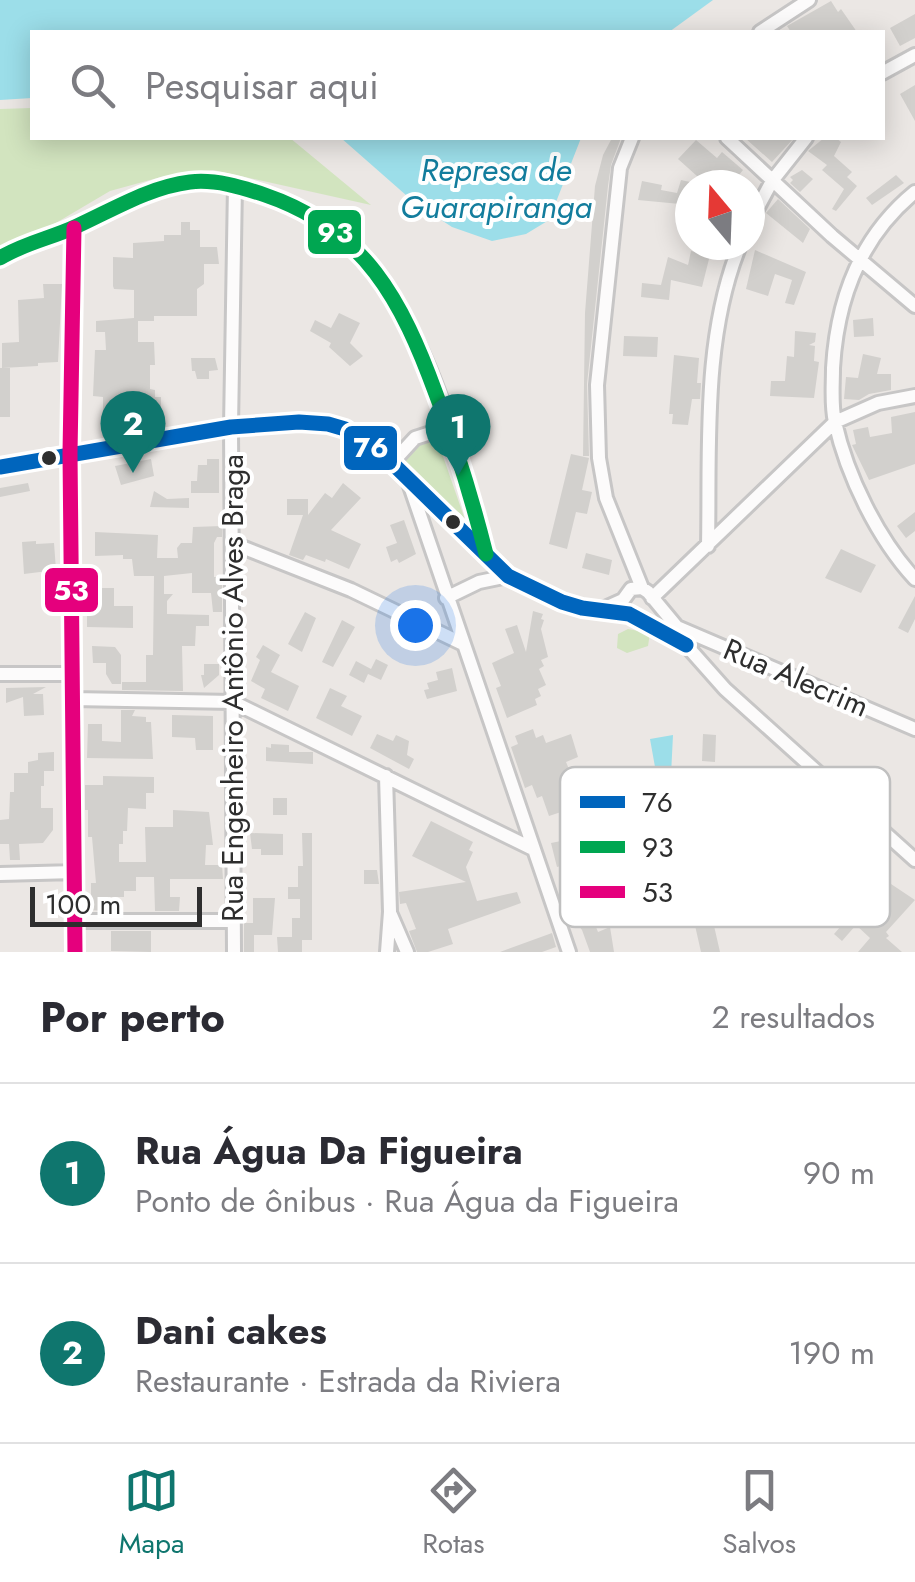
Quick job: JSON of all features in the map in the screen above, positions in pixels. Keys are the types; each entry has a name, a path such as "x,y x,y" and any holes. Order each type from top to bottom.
{"street":[{"path":"763,30 809,0"},
{"path":"885,70 915,55"},
{"path":"631,140 620,168 597,415 606,498 641,596 656,615 648,622"},
{"path":"729,140 915,306"},
{"path":"765,194 804,140"},
{"path":"0,258 166,187 194,181 235,185 284,201 318,218 360,255 384,283 411,326 449,427 487,558"},
{"name":"Rua Engenheiro Antônio Alves Braga","path":"234,952 235,185"},
{"path":"915,192 896,208 858,259 837,329 832,390 835,422 881,536 915,580"},
{"path":"74,228 70,453 74,952"},
{"path":"708,546 714,363 725,290 735,260"},
{"path":"600,610 641,596 708,546 835,422 878,403 915,396"},
{"path":"0,467 232,427 328,424 345,429 392,463 508,576 562,602 629,614 686,644"},
{"path":"392,463 415,438 449,427"},
{"path":"407,478 569,952"},
{"path":"234,544 351,590 461,644"},
{"path":"446,598 479,582 508,576"},
{"path":"629,614 641,596"},
{"path":"641,596 677,627 686,644 725,688 812,767"},
{"name":"Rua Alecrim","path":"677,627 915,729"},
{"path":"0,674 71,674"},
{"path":"74,699 233,702 531,848"},
{"path":"386,776 390,912 387,952"},
{"path":"890,837 915,860"},
{"path":"0,874 76,872"},
{"path":"390,912 407,952"},
{"path":"75,921 234,921"}],"green space":[{"path":"30,108 30,140 292,140 371,205 213,170 161,177 110,191 0,256 0,109"},
{"path":"436,436 471,537 396,461 420,441"},
{"path":"628,629 650,633 648,646 627,653 617,648 618,634"}],"water":[{"path":"0,0 713,0 672,30 30,30 30,98 0,100"},
{"name":"Represa de Guarapiranga","path":"343,140 580,140 549,220 526,234 492,241 452,227 415,203"},
{"path":"673,735 671,767 655,767 650,739"}],"building":[{"path":"831,1 856,30 790,30 787,26"},
{"path":"915,14 915,38 900,46 890,28"},
{"path":"915,85 915,121 900,94"},
{"path":"611,140 620,140 608,186 587,384 589,456 583,456 585,313 595,186"},
{"path":"696,140 717,158 722,152 743,170 690,170 678,159"},
{"path":"747,140 792,140 772,162"},
{"path":"822,140 841,142 834,156 852,172 847,177 857,186 836,211 832,209 844,189 822,170 827,165 808,151"},
{"path":"802,170 813,179 800,192 790,183 790,177"},
{"path":"896,175 904,183 872,205 866,198"},
{"path":"642,181 662,185 661,190 675,193 675,204 638,200"},
{"path":"778,199 810,229 803,243 766,213"},
{"path":"181,222 190,222 190,230 200,230 200,247 217,247 219,264 204,264 204,284 197,289 197,316 154,316 154,321 138,321 138,342 154,342 150,389 155,390 155,397 161,397 161,413 103,415 103,397 93,396 95,350 106,350 105,332 96,332 96,321 134,318 134,290 114,289 113,257 133,258 133,243 164,241 164,235 181,235"},
{"path":"765,254 806,272 794,305 785,303 792,280 775,274 768,296 746,289 753,260 765,260"},
{"path":"668,257 688,265 689,260 709,260 702,287 671,280 669,300 641,297 642,283 661,285"},
{"path":"43,284 62,284 58,362 2,368 2,343 19,342 18,300 44,298"},
{"path":"339,313 360,323 350,343 363,356 350,366 329,347 331,343 310,331 315,320 331,328"},
{"path":"873,318 874,336 854,337 853,320"},
{"path":"795,331 816,333 815,342 809,345 815,346 814,361 819,362 814,398 770,396 771,381 785,381 787,356 794,357"},
{"path":"624,336 658,337 657,357 623,356"},
{"path":"863,354 881,358 877,374 891,374 891,390 859,400 844,399 846,377 858,378"},
{"path":"674,355 699,358 700,399 692,399 688,425 672,424 673,414 669,414"},
{"path":"191,358 215,358 218,370 209,371 209,379 197,379"},
{"path":"10,367 10,417 0,417 0,368"},
{"path":"915,412 915,464 869,480 852,445 856,444 853,430 868,427 870,437 892,433 891,417"},
{"path":"571,454 589,458 582,490 592,492 587,514 576,512 567,549 549,544"},
{"path":"151,459 154,476 121,485 115,466"},
{"path":"207,459 219,459 219,493 191,493 198,465 207,465"},
{"path":"28,483 30,491 0,497 0,488"},
{"path":"343,483 361,498 331,530 361,544 349,569 326,559 325,562 306,555 303,560 289,555 303,515 287,515 287,499 308,499 308,515 325,493 332,498"},
{"path":"154,491 167,499 189,498 189,508 150,507"},
{"path":"915,512 915,531 906,538 897,526"},
{"path":"404,520 416,554 399,563 397,559 391,562 386,547 397,543 390,525"},
{"path":"222,526 222,537 214,543 214,577 222,577 222,612 213,612 211,593 192,593 192,573 164,576 164,594 173,594 167,601 167,614 209,615 209,626 196,626 195,646 182,646 183,691 122,690 122,682 146,682 146,655 153,655 154,576 134,576 132,559 123,559 123,555 95,556 95,532 158,535 157,558 178,558 181,543 192,543 193,527"},
{"path":"22,542 54,543 56,570 24,574"},
{"path":"841,549 876,565 861,593 825,578"},
{"path":"586,553 612,560 609,575 582,568"},
{"path":"95,588 114,588 114,606 133,606 133,628 87,627 87,610 95,610"},
{"path":"915,596 915,619 908,633 898,628"},
{"path":"533,611 543,614 541,629 548,657 541,660 544,666 539,669 546,685 538,689 541,696 535,699 537,705 507,718 492,663 514,653 505,629 517,625 526,652"},
{"path":"305,612 316,618 302,652 288,644"},
{"path":"342,620 355,627 333,667 322,662"},
{"path":"263,645 280,655 271,672 299,686 288,711 261,698 265,689 251,681"},
{"path":"92,646 115,647 121,655 121,684 112,684 106,674 106,663 93,663"},
{"path":"376,659 388,665 381,680 368,674 364,683 349,675 356,661 371,669"},
{"path":"204,664 219,664 219,675 204,688 201,675"},
{"path":"452,668 457,691 427,699 427,683 438,680 436,672"},
{"path":"46,687 33,694 43,694 44,715 24,716 23,697 6,703 6,688"},
{"path":"330,688 347,696 341,706 362,716 352,736 316,718"},
{"path":"121,710 135,710 132,716 146,717 146,722 151,722 153,759 87,758 88,724 102,724 102,741 121,742"},
{"path":"172,715 213,716 213,750 196,750 195,738 172,737"},
{"path":"533,729 536,738 543,735 546,743 571,734 578,757 566,762 568,767 560,767 560,812 549,816 542,796 537,798 532,785 525,788 511,747 518,744 515,736"},
{"path":"377,734 393,741 396,735 409,741 407,755 414,759 409,769 370,748"},
{"path":"703,734 716,735 715,762 702,761"},
{"path":"271,744 289,745 289,752 313,752 313,764 266,761 266,747 271,748"},
{"path":"54,752 54,771 44,771 41,786 41,808 53,808 53,830 43,843 19,844 20,860 10,860 9,844 0,844 0,820 9,819 14,773 28,773 28,762 38,760 38,753"},
{"path":"103,776 154,777 154,793 146,793 146,809 128,808 119,862 146,862 145,827 173,827 173,810 209,812 213,845 206,845 205,865 222,865 223,879 170,879 170,897 180,897 179,911 155,911 154,877 136,877 136,891 124,891 124,897 108,897 108,911 86,910 84,896 91,896 91,883 96,883 85,785 103,785"},
{"path":"273,798 287,798 287,815 273,815"},
{"path":"431,821 473,842 466,867 477,901 517,892 521,903 448,929 453,944 417,952 409,931 416,929 406,903 400,904 399,892 466,882 412,856"},
{"path":"250,833 283,834 283,855 261,855 261,849 252,849"},
{"path":"302,833 312,833 312,940 302,940 302,952 278,952 277,937 292,937 292,918 300,918 300,899 288,899 288,887 298,887 298,866 303,866"},
{"path":"560,841 560,866 557,867 551,843"},
{"path":"364,870 377,870 379,884 364,884"},
{"path":"890,885 915,900 886,932 886,938 902,952 858,952 870,938 858,927 890,927"},
{"path":"253,898 275,898 272,935 254,935 254,952 244,952 244,923 253,923"},
{"path":"580,927 596,927 598,932 610,927 614,952 590,952"},
{"path":"695,927 714,927 720,952 701,952"},
{"path":"840,927 854,927 842,941 834,934"},
{"path":"111,931 151,931 151,952 111,951"},
{"path":"552,933 556,947 542,952 500,952"}],"transit line":[{"name":"93","path":"0,258 146,194 190,182 237,187 300,209 354,248 375,272 409,328 450,433 486,554"},
{"name":"53","path":"74,228 70,453 75,952"},
{"name":"76","path":"0,467 231,427 328,424 345,429 392,463 508,576 562,602 629,614 686,645"}],"place":[{"name":"Dani cakes","path":"133,473"},
{"name":"Rua Água Da Figueira","path":"458,476"}]}
